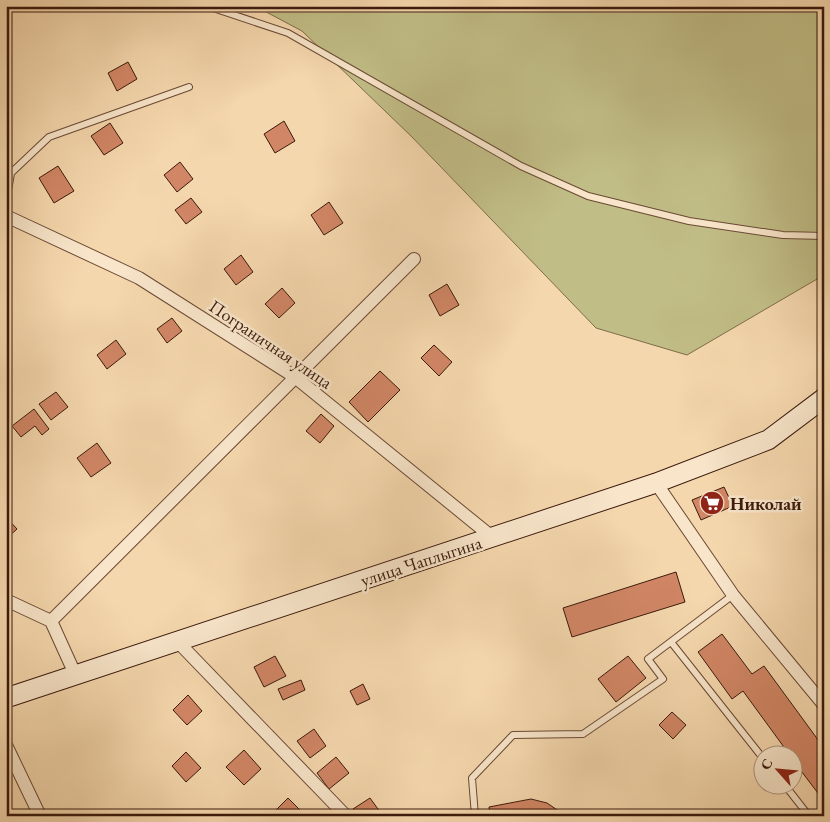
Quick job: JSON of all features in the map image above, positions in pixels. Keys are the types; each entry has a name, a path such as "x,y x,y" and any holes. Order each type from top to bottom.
{"main road":[{"name":"улица Чаплыгина","path":"6,698 656,483 768,440 824,398"}],"street":[{"name":"Пограничная улица","path":"6,216 139,278 295,377 492,537"},
{"path":"52,621 414,260"},
{"path":"656,483 733,595 824,705"},
{"path":"6,600 52,621 75,674"},
{"path":"177,641 346,816"},
{"path":"6,745 40,816"}],"lane":[{"path":"207,6 288,33 521,166 588,196 689,221 782,235 824,236"},
{"path":"6,204 10,174 49,137 189,87"},
{"path":"475,816 472,778 513,735 583,734 662,679 648,659 733,595"},
{"path":"671,642 752,744"},
{"path":"792,794 809,816"}],"shaded area":[{"path":"255,6 824,6 824,275 687,355 596,328 412,137 302,31"}],"building":[{"path":"128,62 137,79 117,91 108,73"},
{"path":"284,121 295,141 275,153 264,134"},
{"path":"110,123 123,143 104,155 91,136"},
{"path":"180,162 193,179 177,192 164,175"},
{"path":"58,166 74,191 54,203 39,178"},
{"path":"191,198 202,212 186,224 175,210"},
{"path":"329,202 343,223 324,235 311,215"},
{"path":"241,255 253,272 236,285 224,269"},
{"path":"447,284 459,305 440,316 429,295"},
{"path":"282,288 295,303 279,318 265,304"},
{"path":"172,318 182,331 167,343 157,329"},
{"path":"116,340 126,354 107,369 97,355"},
{"path":"434,345 452,362 439,376 421,358"},
{"path":"380,371 400,390 368,422 349,402"},
{"path":"56,392 68,407 51,420 39,404"},
{"path":"34,409 49,429 42,435 35,426 21,437 12,426"},
{"path":"321,414 334,426 320,443 306,431"},
{"path":"97,443 111,463 91,477 77,458"},
{"name":"Николай","path":"724,487 733,506 701,520 692,500"},
{"path":"6,517 17,529 6,539"},
{"path":"676,572 685,602 572,637 563,608"},
{"path":"722,634 752,674 764,666 824,748 824,801 802,772 802,744 782,744 743,691 732,699 698,652"},
{"path":"275,656 286,676 264,687 254,667"},
{"path":"628,656 646,678 616,702 598,679"},
{"path":"301,680 305,690 283,700 278,689"},
{"path":"363,684 370,699 357,705 350,691"},
{"path":"188,695 202,711 187,725 173,710"},
{"path":"672,712 686,725 673,739 659,725"},
{"path":"314,729 326,746 310,758 297,741"},
{"path":"244,750 261,769 244,785 226,767"},
{"path":"186,752 201,768 186,782 172,766"},
{"path":"336,757 349,773 329,789 317,773"},
{"path":"288,798 303,813 300,816 279,816 275,811"},
{"path":"370,798 383,816 358,816 353,809"},
{"path":"531,799 547,803 566,816 490,816 489,807"}],"place":[{"name":"Николай","path":"712,503"}]}
